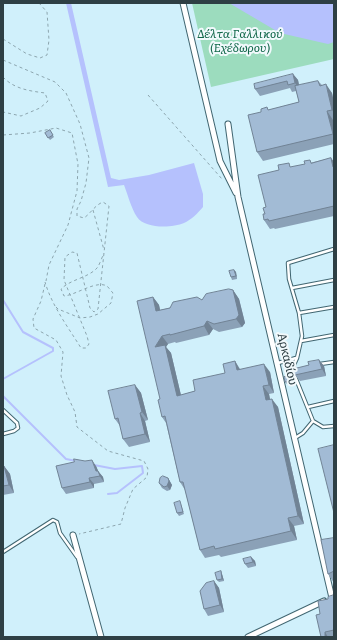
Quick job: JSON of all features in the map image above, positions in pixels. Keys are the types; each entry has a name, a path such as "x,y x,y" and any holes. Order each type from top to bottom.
{"street":[{"path":"183,3 220,161 238,197"},
{"name":"Αρκαδίου","path":"228,124 238,197 333,597"},
{"path":"73,535 102,637"},
{"path":"248,637 333,597"}],"lane":[{"path":"334,249 288,263 289,279 299,313 302,336 297,358 292,369 299,389 308,407 312,421 323,427 334,426"},
{"path":"292,288 334,280"},
{"path":"299,313 334,307"},
{"path":"300,341 334,335"},
{"path":"277,363 297,358"},
{"path":"313,365 334,362"},
{"path":"292,369 299,368"},
{"path":"308,407 334,401"},
{"path":"3,410 17,423 18,428 14,431 3,434"},
{"path":"295,438 303,433 312,421"},
{"path":"3,552 53,520 57,522 60,533 80,560"}],"path":[{"path":"3,39 27,54 40,58 47,55 49,40 47,12 39,3"},
{"path":"3,60 55,82 66,94 80,124 90,158 86,183 77,209 77,216 84,218 97,204 103,202 109,206 98,309 94,312 90,308 77,253 72,252 65,257 64,280 89,344 86,348 81,348 54,305 48,293 45,282"},
{"path":"3,77 23,90 45,93 48,101 40,108 21,116 3,112"},
{"path":"148,95 222,179"},
{"path":"3,135 30,133 56,128 72,133 78,164 77,191 68,225 49,265 41,301 32,319 34,328 56,340 63,352 61,376 67,395 75,412 77,427 108,451 144,461 148,469 147,477 134,489 125,508 121,524 73,535"},
{"path":"54,305 58,309 80,318 98,314 111,303 113,293 108,287 100,284 64,296 61,289 98,267 104,252 93,210"}],"green space":[{"name":"Δέλτα Γαλλικού (Εχέδωρου)","path":"192,3 334,3 334,59 211,87"}],"water":[{"path":"66,3 71,3 111,178 119,180 149,175 194,163 203,194 203,207 187,222 173,226 146,224 137,217 131,206 124,185 108,187"},
{"path":"229,3 334,3 334,42 328,44 280,33"}],"building":[{"path":"293,74 295,83 288,85 287,81 255,89 254,84"},
{"path":"318,81 320,86 326,84 332,110 327,111 333,134 257,152 248,115 261,112 261,109 267,107 268,110 299,102 295,86"},
{"path":"50,130 53,135 48,138 45,133"},
{"path":"331,158 334,167 334,206 269,221 268,219 264,220 263,214 265,214 263,208 266,207 258,175 279,170 278,165 289,163 290,167 305,164 304,161 310,160 311,163"},
{"path":"234,270 236,276 231,277 229,271"},
{"path":"229,289 233,290 239,315 236,319 214,324 207,321 204,326 162,336 155,347 165,345 177,396 195,391 193,380 225,373 223,364 235,361 237,370 264,364 269,385 263,386 266,400 272,399 298,516 288,518 291,531 215,549 214,546 200,550 183,482 180,482 165,416 162,417 158,400 160,399 137,301 153,297 156,311 170,308 173,302 197,297 202,300 206,294"},
{"path":"319,360 322,369 295,375 293,369 309,365 308,362"},
{"path":"291,376 293,380 285,382 284,377"},
{"path":"135,385 142,412 140,413 145,434 123,439 118,418 115,419 108,391"},
{"path":"334,445 334,513 318,449"},
{"path":"74,459 85,461 92,460 96,471 98,471 100,476 89,478 90,482 62,488 56,466 74,462"},
{"path":"3,466 9,485 3,486"},
{"path":"163,476 168,478 169,481 167,486 164,487 159,483 160,478"},
{"path":"180,501 183,512 177,513 174,503"},
{"path":"334,538 334,571 328,574 321,540"},
{"path":"251,557 253,562 245,564 243,559"},
{"path":"221,571 222,579 217,580 215,573"},
{"path":"214,581 220,605 204,609 200,591 206,583"},
{"path":"334,595 334,630 325,632 325,637 321,637 316,615 320,614 318,601 328,599 328,597"}],"waterway":[{"path":"3,300 23,332 53,348 53,351 3,379"},
{"path":"3,396 66,459 76,461"},
{"path":"94,465 115,469 142,466 143,473 117,493 108,494"}]}
